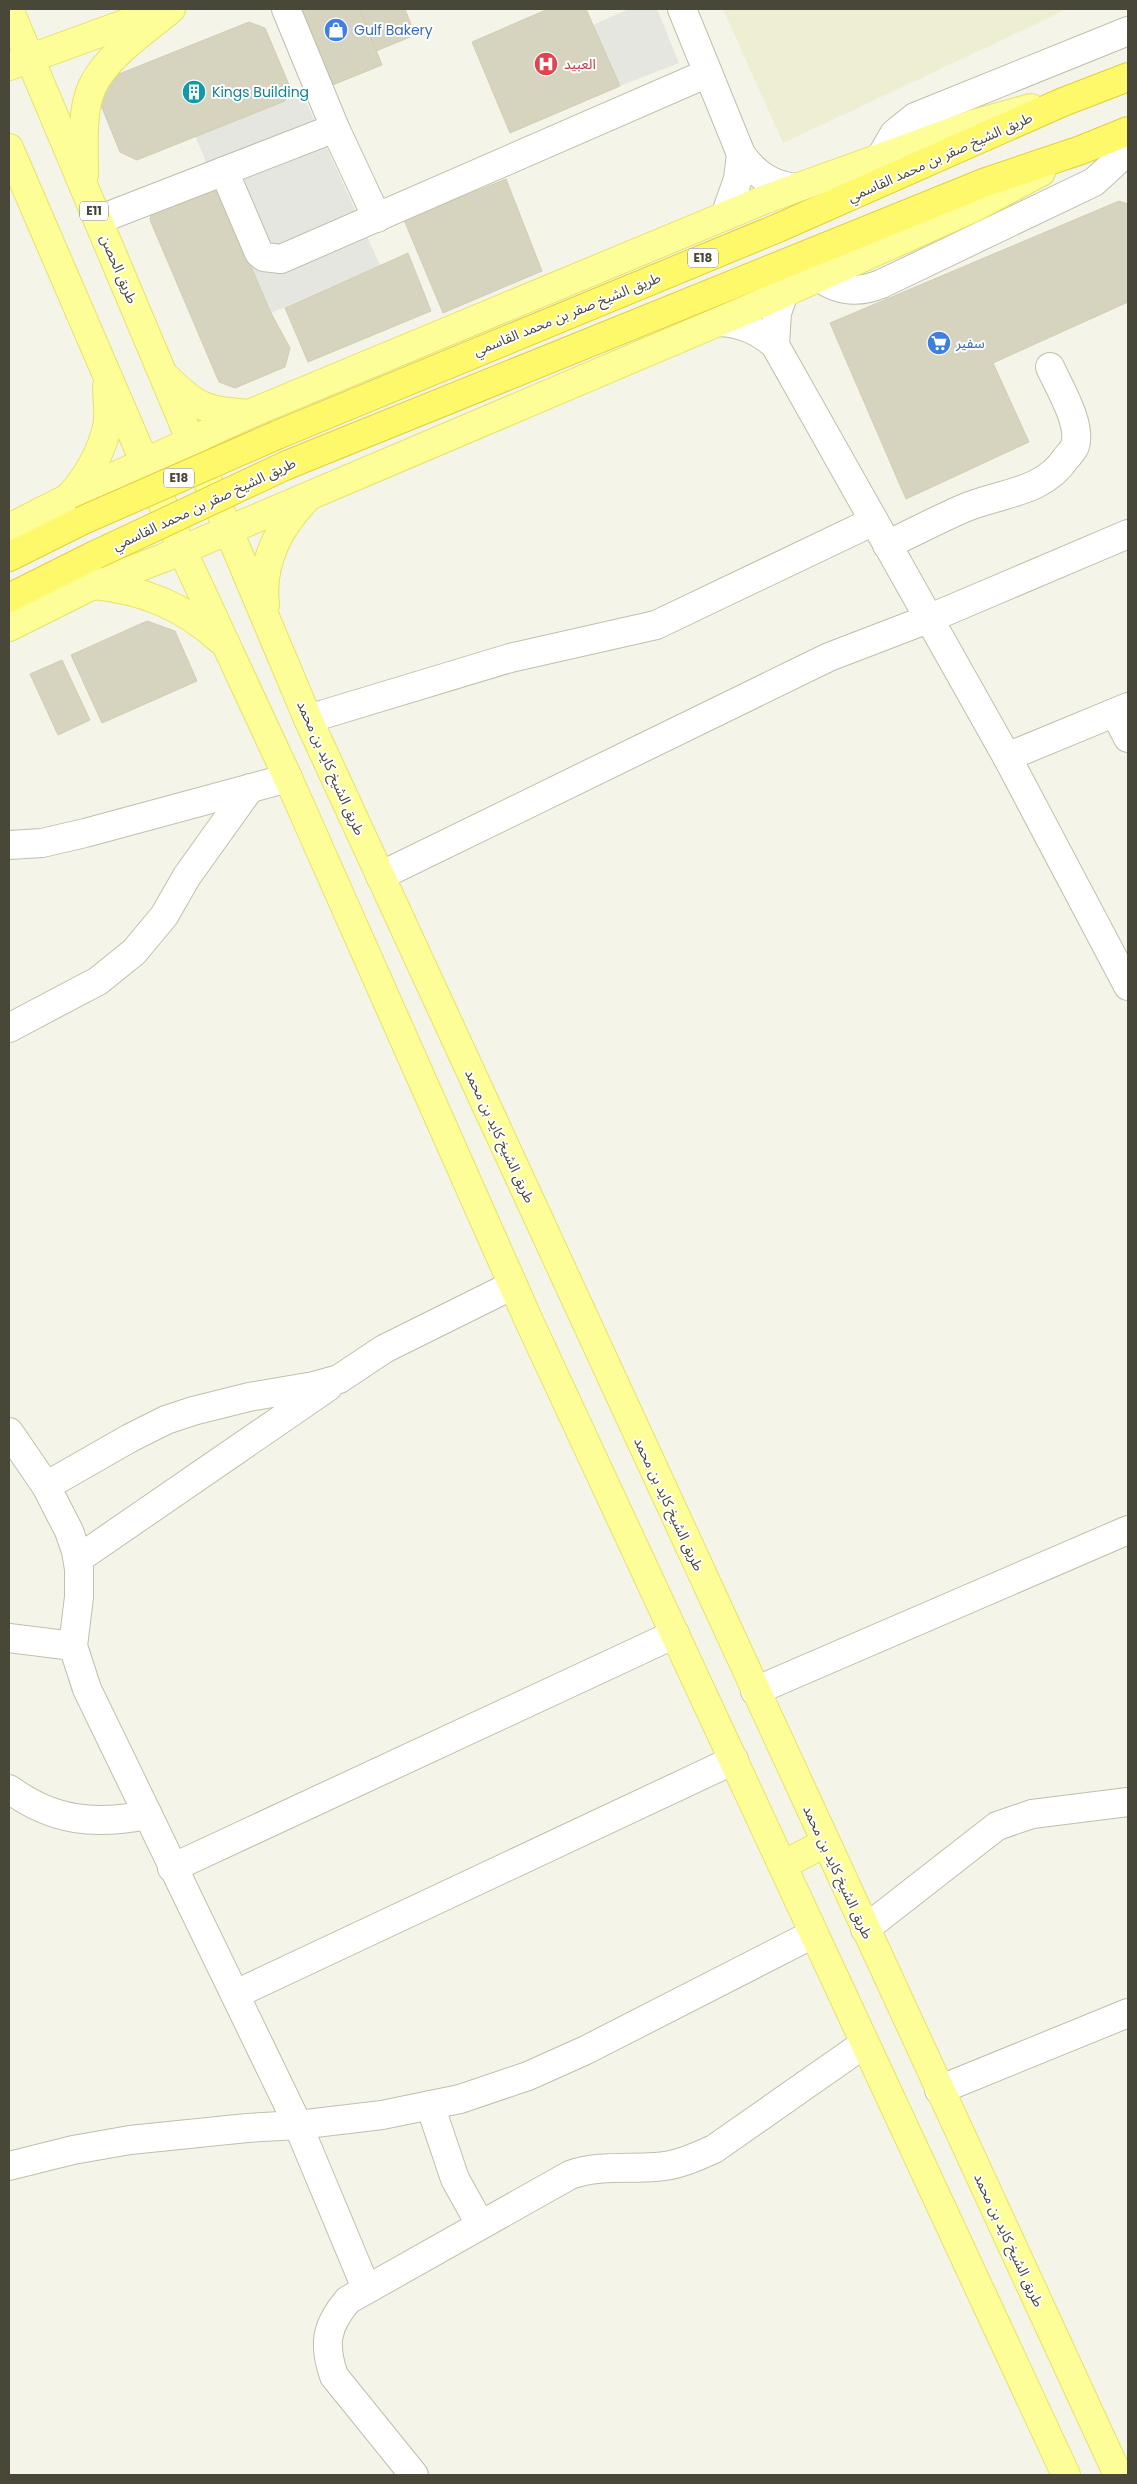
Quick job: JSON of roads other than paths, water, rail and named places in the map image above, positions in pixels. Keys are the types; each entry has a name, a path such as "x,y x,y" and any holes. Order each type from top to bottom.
{"highway":[{"name":"طريق الشيخ صقر بن محمد القاسمي","path":"9,557 81,521 277,435 778,228 1063,102 1128,78"},
{"name":"طريق الشيخ صقر بن محمد القاسمي","path":"9,598 95,555 287,465 986,182 1081,150 1128,131"}],"main road":[{"name":"طريق الحصن","path":"10,9 19,62 84,186 228,530"},
{"path":"19,62 167,9"},
{"path":"84,186 84,121 92,87 109,62 172,9"},
{"path":"9,528 68,498 145,464 249,414 725,216 796,188 1009,113 1063,102"},
{"path":"9,148 182,549 288,778 513,1284 783,1865 864,2044 1066,2475"},
{"path":"9,627 93,585 228,530 313,492 719,322 976,206 1081,150"},
{"path":"9,199 49,242"},
{"path":"163,374 181,392 211,411 249,414"},
{"path":"68,498 86,479 108,426 107,376"},
{"path":"266,616 263,594 265,571 271,549 282,528 313,492"},
{"name":"طريق الشيخ كايد بن محمد","path":"228,530 308,719 755,1692 1118,2475"},
{"path":"93,585 122,588 151,596 178,608 203,624 225,645"},
{"path":"783,1865 825,1843"}],"street":[{"path":"286,9 335,128 377,218"},
{"path":"682,9 741,154 755,172 764,178 785,187 796,188"},
{"path":"880,158 894,134 915,117 1128,31"},
{"path":"224,170 259,253 264,257 281,259 708,74"},
{"path":"98,220 335,128"},
{"path":"819,277 828,284 849,290 871,288 881,284 1094,182 1120,158 1128,145"},
{"path":"725,216 736,186 741,154"},
{"path":"775,345 776,318 784,293"},
{"path":"719,322 731,322 755,330 775,345 1007,757 1128,986"},
{"path":"887,545 964,508 1032,487 1062,464 1074,446 1076,431 1072,417 1050,367"},
{"path":"308,719 510,658 656,625 874,521"},
{"path":"380,876 829,657 928,619 1128,534"},
{"path":"1007,757 1121,710 1128,738"},
{"path":"9,845 42,843 85,833 288,778"},
{"path":"9,1028 98,981 134,952 164,916 187,876 250,788"},
{"path":"78,1559 384,1349 513,1284"},
{"path":"46,1486 130,1438 166,1420 249,1397 314,1386 339,1379"},
{"path":"9,1432 46,1486 69,1531 78,1559 79,1597 73,1646 78,1668 87,1690 298,2125 366,2288"},
{"path":"755,1692 1128,1530"},
{"path":"172,1868 675,1634"},
{"path":"9,1638 73,1646"},
{"path":"236,1994 734,1760"},
{"path":"9,1789 23,1800 52,1813 84,1821 116,1821 148,1815"},
{"path":"865,1929 997,1826 1032,1814 1128,1802"},
{"path":"9,2166 73,2150 130,2140 247,2128 298,2125 382,2115 460,2098 528,2076 586,2050 813,1934"},
{"path":"939,2090 1128,2013"},
{"path":"414,2475 334,2376 327,2356 328,2336 335,2316 348,2300 366,2288 550,2185 582,2171 655,2167 689,2161 714,2149 864,2044"},
{"path":"430,2105 455,2179 480,2224"}],"place":[{"name":"Gulf Bakery","path":"336,30"},
{"name":"العبيد","path":"546,64"},
{"name":"Kings Building","path":"194,92"},
{"name":"سفير","path":"939,343"}]}
